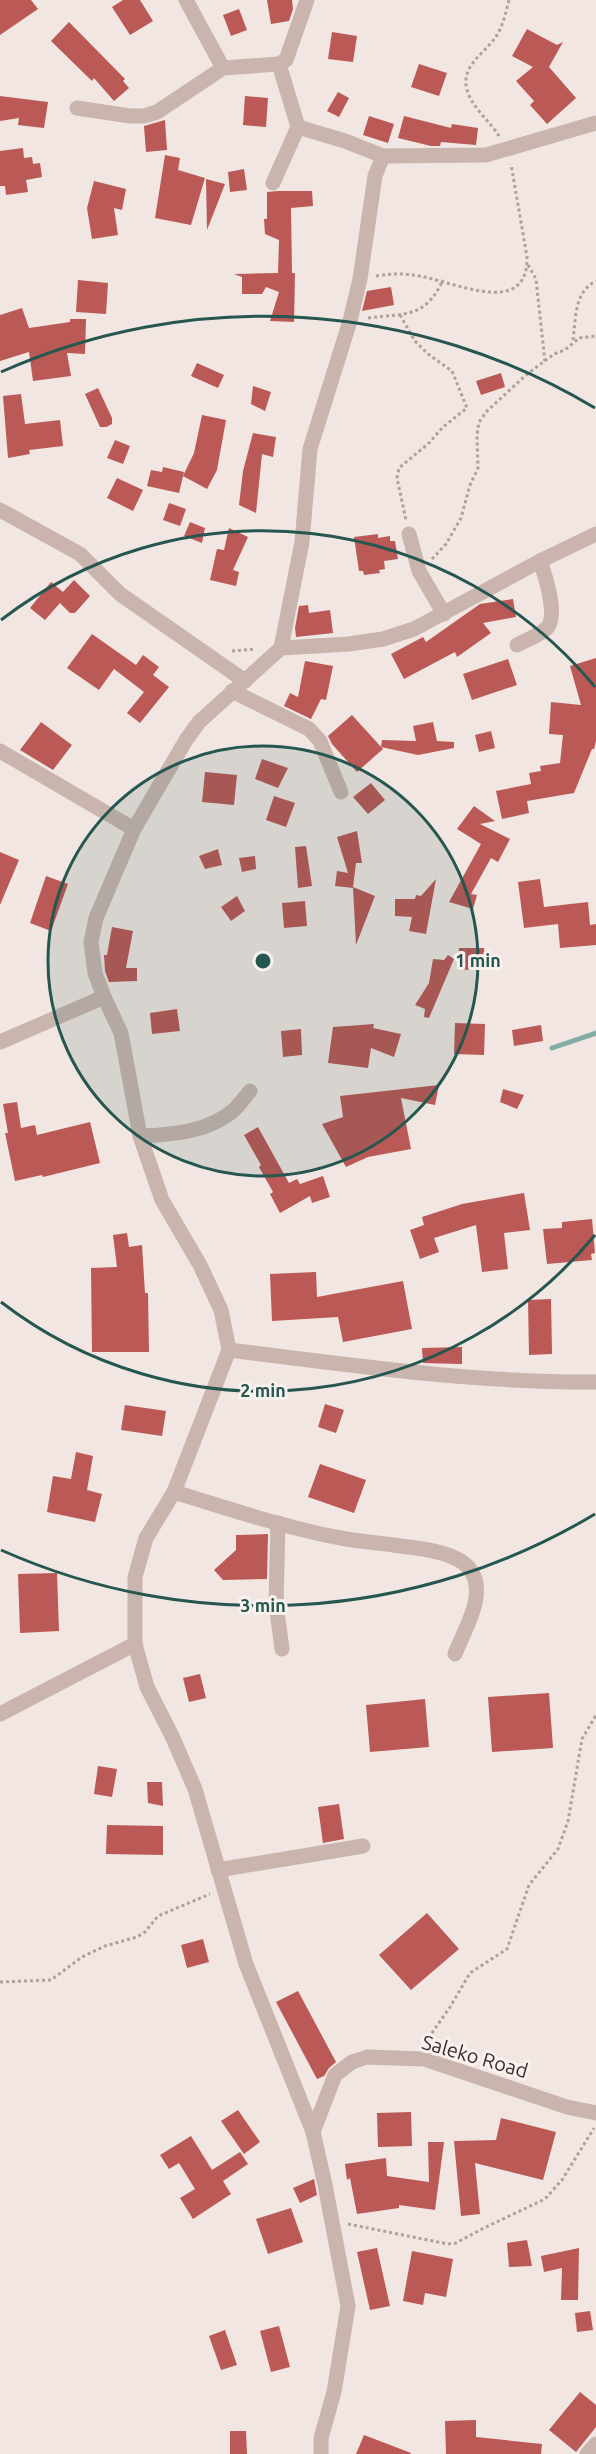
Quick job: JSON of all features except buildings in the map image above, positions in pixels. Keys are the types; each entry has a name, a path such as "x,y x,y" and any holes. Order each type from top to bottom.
{"street":[{"path":"186,0 223,68"},
{"path":"77,108 144,116 157,112 223,68 279,64 286,60 307,0"},
{"path":"273,183 298,128 279,64"},
{"path":"298,128 345,141 383,156 486,155 596,123"},
{"path":"321,2454 321,2438 334,2392 348,2306 313,2132 246,1964 195,1789 147,1687 135,1644 135,1576 146,1538 174,1492 229,1350 220,1310 200,1265 162,1200 140,1136 121,1032 104,998 95,973 91,942 96,918 134,829 167,771 199,722 281,648 302,542 310,449 350,321 360,279 375,176 383,156"},
{"path":"0,510 80,554 120,594 215,660 238,686 309,729 320,741 341,792"},
{"path":"409,534 420,571 444,614"},
{"path":"281,648 326,646 382,639 414,629 540,561 596,534"},
{"path":"517,645 546,629 550,624 549,589 540,561"},
{"path":"0,751 134,829"},
{"path":"0,1042 104,998"},
{"path":"140,1136 188,1131 214,1122 234,1110 250,1091"},
{"path":"229,1350 408,1372 596,1382"},
{"path":"174,1492 278,1523 344,1538 429,1549 454,1559 469,1568 475,1581 477,1598 455,1654"},
{"path":"278,1523 276,1604 282,1649"},
{"path":"0,1714 135,1644"},
{"path":"218,1870 363,1846"},
{"name":"Saleko Road","path":"313,2132 335,2075 352,2062 367,2057 424,2060 567,2107 596,2113"},
{"path":"587,2454 596,2444"}],"path":[{"path":"360,279 392,274 414,275 490,292 504,292 524,280 527,264 516,187 508,150 467,92 465,79 472,62 491,44 499,32 509,0"},
{"path":"527,264 536,279 545,362"},
{"path":"350,321 400,315 429,304 443,280"},
{"path":"573,341 577,304 588,285 596,281"},
{"path":"400,315 415,340 428,354 452,371 467,408 399,468 398,478 409,534"},
{"path":"420,571 446,544 461,518 470,485 478,468 479,422 487,411 518,382 554,354 565,350 579,338 596,336"},
{"path":"215,660 230,651 281,648"},
{"path":"424,2060 425,2040 450,2007 470,1973 507,1949 529,1886 558,1849 568,1821 582,1739 596,1715"},
{"path":"0,1982 51,1980 82,1957 145,1932 158,1916 223,1888"},
{"path":"332,2220 448,2244 456,2243 545,2199 562,2180 596,2123"}],"waterway":[{"path":"552,1048 596,1033"}]}
